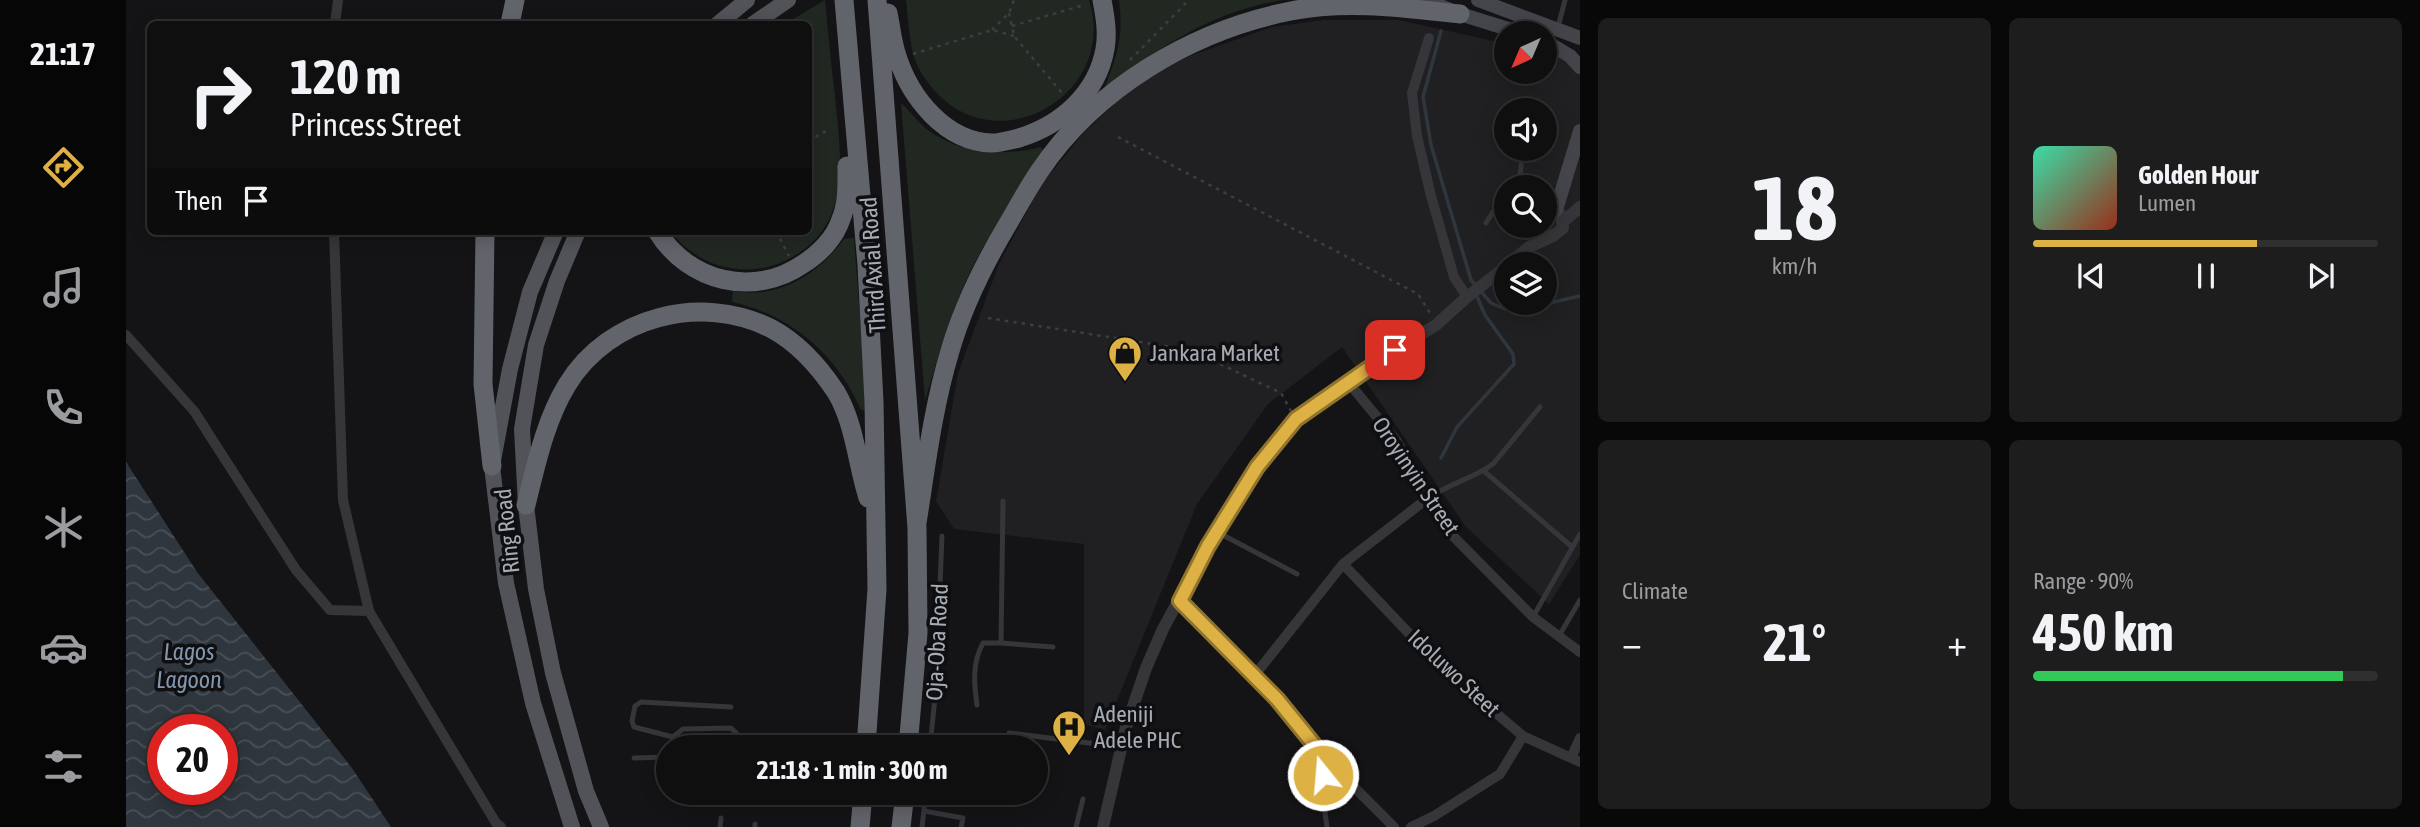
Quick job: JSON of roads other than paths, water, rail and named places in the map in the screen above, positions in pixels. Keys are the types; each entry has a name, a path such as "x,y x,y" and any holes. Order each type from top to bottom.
{"highway":[{"path":"511,21 515,0"},
{"path":"660,235 688,264 717,278 754,283 776,279 800,259 827,244 841,219 847,187 843,0"},
{"name":"Third Axial Road","path":"843,0 867,265 874,402 874,517"},
{"name":"Third Axial Road","path":"877,0 917,525"},
{"path":"886,0 897,55 908,83 922,104 942,124 960,136 993,143 1040,132 1058,120 1084,95 1096,74 1105,49 1106,23 1093,2"},
{"path":"909,735 918,633 917,525 949,352 992,252 1038,172 1085,118 1115,91 1187,46 1223,30 1293,10 1385,5 1460,14"},
{"path":"485,235 483,384 492,466"},
{"path":"526,505 552,416 568,384 593,354 627,329 674,313 701,312 727,313 774,330 820,369 837,395 852,429 861,475 874,517 877,589 867,735"},
{"path":"860,827 862,805"},
{"path":"901,827 904,805"}],"main road":[{"path":"722,21 747,0"},
{"path":"757,21 788,0"},
{"path":"1426,0 1494,25"},
{"path":"1478,0 1536,21"},
{"path":"1558,29 1580,38"},
{"path":"1558,49 1570,56 1580,67"},
{"path":"1557,207 1580,131"},
{"name":"Ring Road","path":"554,235 530,292 510,369 492,466 506,583 533,703 572,827"},
{"name":"Ring Road","path":"576,235 556,281 536,345 522,429 526,505 536,589 553,673 586,791 601,827"}],"street":[{"path":"335,21 338,0"},
{"path":"1429,38 1412,93 1417,136 1454,277 1466,297"},
{"path":"1557,213 1580,206"},
{"path":"1557,218 1563,228 1557,233"},
{"path":"334,235 343,499 369,611 488,811 501,827"},
{"path":"1530,247 1533,238"},
{"path":"1524,252 1549,238"},
{"path":"1103,827 1121,747 1146,668 1163,629 1257,467 1296,419 1436,325 1466,297 1494,276"},
{"path":"126,335 194,411 296,570 330,610 369,611"},
{"name":"Oroyinyin Street","path":"1348,382 1396,440 1447,530 1533,617 1580,652"},
{"path":"1254,676 1343,564 1429,498"},
{"name":"Idoluwo Steet","path":"1343,564 1439,665 1523,736 1575,760"},
{"path":"1180,601 1277,699 1324,757 1394,827"},
{"path":"1411,827 1434,816 1500,774 1523,736"},
{"path":"1575,760 1580,738"}],"lane":[{"path":"1558,29 1565,0"},
{"path":"1486,223 1494,210"},
{"path":"1429,498 1445,486 1484,471 1508,447 1540,407"},
{"path":"1484,471 1572,547"},
{"path":"1001,643 1003,501"},
{"path":"1217,532 1297,575"},
{"path":"1533,617 1580,534"},
{"name":"Oja-Oba Road","path":"931,735 936,687 942,536"},
{"path":"1559,636 1580,600"},
{"path":"1573,613 1580,617"},
{"path":"977,705 974,685 975,656 983,643 1053,647"},
{"path":"665,735 634,727 632,721 635,706 641,702 732,707"},
{"path":"676,735 683,729 731,728 738,735"},
{"path":"1009,733 1121,747"},
{"path":"634,758 656,757"},
{"path":"1324,757 1322,792 1327,827"},
{"path":"1076,827 1083,799"},
{"path":"922,827 925,805"},
{"path":"924,811 962,818 961,827"},
{"path":"720,827 721,818"}],"water":[{"name":"Lagos Lagoon","path":"126,462 197,572 352,768 391,827 126,827"}],"waterway":[{"path":"1441,31 1423,97 1431,145 1471,280 1491,303 1505,309 1520,310 1580,296"},
{"path":"1441,458 1457,427 1514,364 1513,354 1485,315 1476,294"}],"place":[{"name":"Jankara Market","path":"1125,383"},
{"name":"Adeniji Adele PHC","path":"1069,757"}]}
